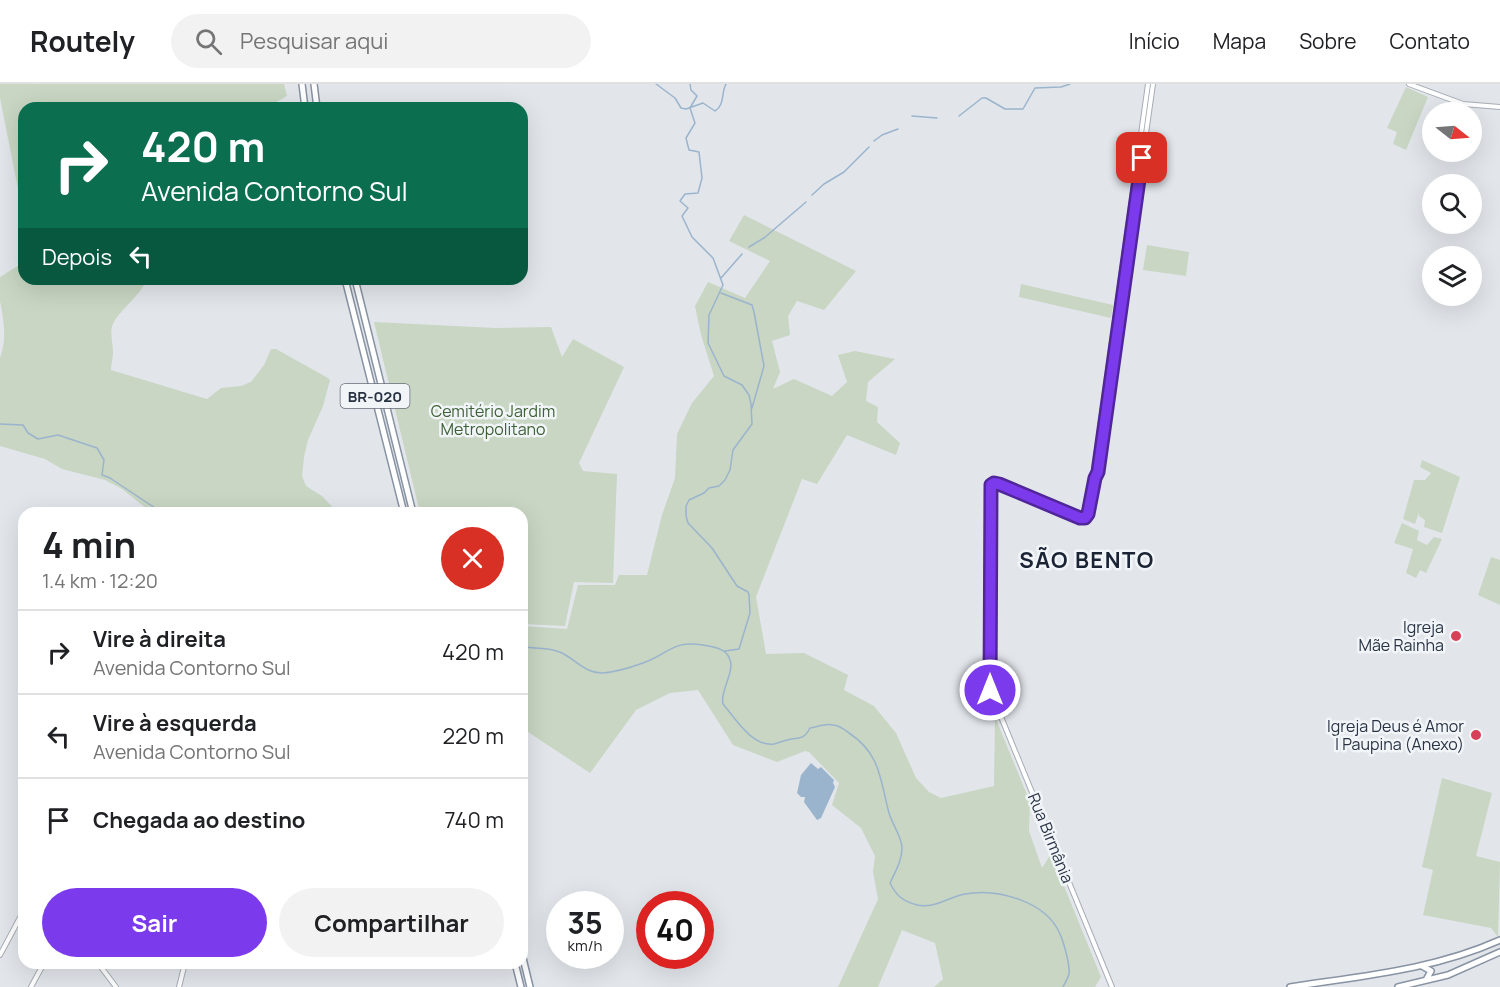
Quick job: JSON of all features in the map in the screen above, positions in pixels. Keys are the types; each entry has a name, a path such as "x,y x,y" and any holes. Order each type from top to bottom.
{"highway":[{"path":"314,84 316,102"},
{"path":"301,86 304,102"},
{"name":"BR-020","path":"347,285 402,507"},
{"name":"BR-020","path":"356,285 412,507"},
{"path":"1290,987 1441,962 1500,940"},
{"path":"1398,987 1448,975 1500,952"},
{"path":"1441,962 1437,970 1448,975"},
{"path":"1422,966 1430,969 1431,972 1425,981"},
{"path":"516,969 521,987"},
{"path":"526,969 530,987"}],"street":[{"path":"1095,478 1094,471 1148,84"},
{"path":"1095,478 1102,447 1153,84"},
{"path":"1409,84 1463,104 1500,107"},
{"name":"Rua Birmânia","path":"1095,478 1088,514 1083,519 999,484 992,484 990,489 990,690 1112,987"},
{"path":"0,955 18,921"},
{"path":"31,987 41,969"},
{"path":"102,969 116,987"},
{"path":"179,987 184,969"}],"green space":[{"path":"0,84 284,84 287,96 276,102 18,102 18,189 0,98"},
{"path":"1406,87 1428,97 1426,102 1422,102 1422,111 1406,150 1393,144 1397,132 1387,128"},
{"path":"744,215 856,271 824,310 797,301 788,316 790,335 772,341 780,372 773,389 794,379 832,396 847,382 838,355 855,351 895,359 868,382 866,401 878,407 877,422 900,443 896,455 847,435 817,484 802,479 756,597 766,654 804,653 848,675 844,690 874,706 896,733 916,778 929,792 941,798 994,786 995,717 1030,802 1029,831 1042,868 1051,854 1101,977 1095,987 934,987 943,979 935,943 902,930 878,987 838,987 878,899 873,872 875,856 861,828 832,805 839,783 809,752 805,751 777,762 733,745 698,690 670,693 636,710 590,773 528,732 528,626 567,629 578,585 615,585 619,575 647,575 662,515 675,478 677,434 692,403 714,376 701,335 695,306 708,282 745,298 770,261 729,241"},
{"path":"1147,245 1189,252 1186,276 1143,270"},
{"path":"18,266 18,285 143,285 113,324 111,370 207,399 221,388 241,386 251,382 264,365 271,349 276,349 328,378 330,380 323,406 308,440 302,476 306,486 322,496 332,507 144,507 122,489 105,480 62,469 45,459 0,446 0,358 4,323 0,301 0,277"},
{"path":"1021,284 1113,305 1111,318 1019,297"},
{"name":"Cemitério Jardim Metropolitano","path":"374,322 495,328 551,327 562,357 573,339 624,367 579,463 583,471 617,474 613,583 574,582 565,626 528,624 528,507 419,507"},
{"path":"1422,460 1460,477 1442,533 1424,527 1425,520 1419,516 1419,512 1415,524 1403,519 1414,480 1425,480 1431,473 1420,467"},
{"path":"1402,523 1419,531 1417,540 1427,545 1434,537 1442,539 1426,573 1420,570 1416,578 1406,573 1413,549 1394,543"},
{"path":"1491,557 1500,560 1500,605 1478,595"},
{"path":"1442,778 1492,793 1476,856 1500,862 1498,937 1491,928 1423,915 1433,870 1422,867"}],"water":[{"path":"811,763 818,769 821,767 834,780 835,787 821,818 817,820 804,802 805,797 797,793 801,775"}],"waterway":[{"path":"656,84 675,98 681,108 686,109 703,103 715,111 722,102 726,84"},
{"path":"690,84 691,90 697,96 690,108 695,123 686,138 689,150 699,152 702,178 698,193 685,194 680,201 688,208 682,216 692,237 713,258 723,285 709,315 708,343 724,376 742,385 749,395 751,404 752,424 733,450 730,470 725,480 719,486 709,488 689,500 686,506 688,523 712,548 737,586 749,595 750,613 739,649 725,651"},
{"path":"959,116 982,98 1005,109 1023,109 1035,88 1061,87 1070,84"},
{"path":"912,116 937,118"},
{"path":"874,141 898,129"},
{"path":"812,195 824,184 844,172 869,147"},
{"path":"749,247 764,238 806,202"},
{"path":"721,278 742,254"},
{"path":"721,293 752,305 754,312 764,366 752,408"},
{"path":"0,424 23,425 28,433 38,439 58,435 97,448 104,460 102,475 154,507"},
{"path":"528,647 557,651 597,673 643,663 684,644 709,646 723,650 731,664 723,704 739,724 758,741 774,744 803,736 810,728 830,725 844,729 860,741 867,750 878,768 889,813 902,844 900,862 890,883 897,894 907,902 924,906 959,895 978,893 1005,895 1032,905 1044,913 1062,938 1069,970 1069,976 1063,987"}],"place":[{"name":"Igreja Mãe Rainha","path":"1456,636"},
{"name":"Igreja Deus é Amor | Paupina (Anexo)","path":"1476,735"}],"district":[{"name":"SÃO BENTO","path":"1087,560"}],"route":[{"path":"990,690 991,485 999,484 1080,518 1085,518 1088,514 1098,472 1142,158"}]}
